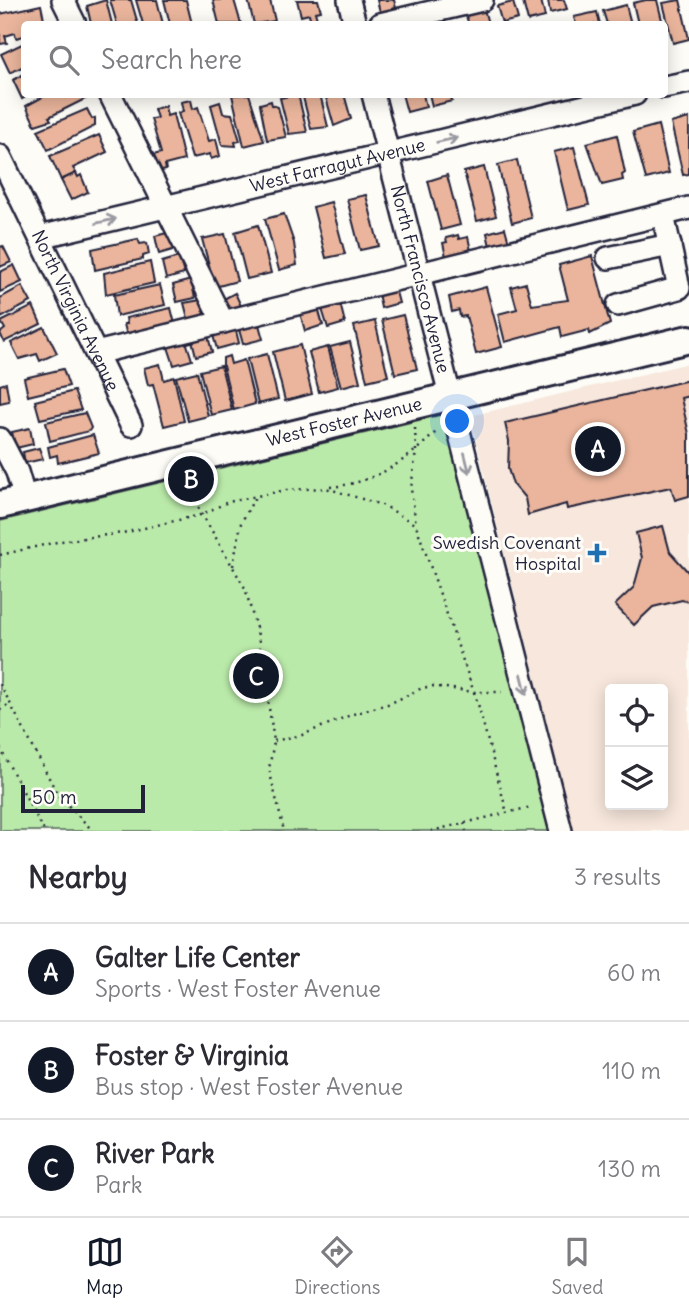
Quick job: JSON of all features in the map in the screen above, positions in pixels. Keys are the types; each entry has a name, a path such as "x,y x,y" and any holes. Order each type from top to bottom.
{"main road":[{"name":"West Foster Avenue","path":"13,502 689,340"}],"street":[{"path":"63,0 74,21"},
{"path":"349,0 354,21"},
{"path":"393,21 482,0"},
{"path":"668,87 689,82"},
{"path":"112,98 223,322"},
{"name":"North Francisco Avenue","path":"374,98 561,831"},
{"name":"West Farragut Avenue","path":"40,237 619,98"},
{"name":"North Virginia Avenue","path":"0,156 131,425"},
{"path":"96,353 689,208"},
{"path":"618,306 679,288 663,215"},
{"path":"608,258 670,245"},
{"path":"0,439 17,472 13,502"}],"path":[{"path":"415,427 416,451 411,489 416,525 473,692 507,813"},
{"path":"0,555 61,541 123,533 200,515 228,502 256,496 326,488 374,478 416,451 436,432"},
{"path":"184,482 200,515 245,587 258,635 274,741 269,769 284,831"},
{"path":"326,488 385,506 416,525"},
{"path":"233,566 242,523 256,496"},
{"path":"0,684 8,705 58,795 93,831"},
{"path":"274,741 302,735 353,714 391,703 422,688 433,686 473,692 502,692"},
{"path":"0,710 8,705"},
{"path":"0,748 44,831"},
{"path":"430,831 531,807"},
{"path":"464,823 466,831"}],"shaded area":[{"name":"Swedish Covenant Hospital","path":"689,363 689,831 574,831 470,416"}],"green space":[{"path":"440,415 446,419 551,831 0,831 0,521"}],"building":[{"path":"106,0 111,21 90,21 87,6"},
{"path":"110,0 131,0 137,21 116,21"},
{"path":"136,0 157,0 162,21 142,21"},
{"path":"164,0 186,0 191,21 169,21"},
{"path":"213,0 234,0 240,21 218,21"},
{"path":"248,0 270,0 275,21 253,21"},
{"path":"297,0 318,0 321,11 315,12 317,19 311,21 309,14 301,16"},
{"path":"377,0 394,0 397,12 381,16"},
{"path":"541,0 545,17 528,21 523,2"},
{"path":"548,0 564,0 567,9 550,13"},
{"path":"657,0 662,21 637,21 633,3"},
{"path":"680,0 689,39 673,43 663,3"},
{"path":"513,2 518,19 501,21 497,6"},
{"path":"41,5 44,21 21,21 21,37 16,38 15,33 5,36 7,43 0,44 0,14"},
{"path":"626,5 630,21 606,21 603,11"},
{"path":"484,9 487,21 468,21 465,14"},
{"path":"597,12 599,21 575,21 574,17"},
{"path":"21,44 21,68 10,73 1,54"},
{"path":"21,76 21,97 13,80"},
{"path":"41,98 87,98 49,117 51,120 35,125 26,106"},
{"path":"233,98 250,98 264,141 244,146"},
{"path":"280,98 299,98 307,132 289,134"},
{"path":"303,98 321,98 328,127 311,129"},
{"path":"326,98 345,98 351,119 334,126"},
{"path":"403,98 424,98 426,107 407,112"},
{"path":"430,98 451,98 452,101 432,106"},
{"path":"191,100 193,109 198,107 209,141 216,139 220,156 211,159 210,154 192,158 178,113 183,111 181,102"},
{"path":"271,101 272,105 278,107 286,137 267,140 260,104"},
{"path":"220,102 223,113 232,114 240,141 235,142 236,146 222,145 211,105"},
{"path":"165,106 167,116 173,114 184,160 165,165 166,170 158,172 153,155 161,153 151,119 157,118 154,109"},
{"path":"87,109 92,119 95,118 95,126 48,150 38,130"},
{"path":"689,118 689,174 683,175 671,123"},
{"path":"658,125 669,173 646,179 633,132"},
{"path":"99,135 107,152 73,168 76,173 61,180 50,156"},
{"path":"617,135 625,173 622,175 623,180 602,185 587,143"},
{"path":"574,147 589,205 568,210 554,152"},
{"path":"517,160 531,218 512,223 498,165"},
{"path":"484,167 496,216 477,221 464,172"},
{"path":"76,173 78,177 81,175 88,192 71,200 61,180"},
{"path":"447,175 460,225 441,230 428,181"},
{"path":"366,195 379,246 360,250 347,199"},
{"path":"331,202 345,254 326,258 313,207"},
{"path":"284,214 294,243 297,265 279,270 265,219"},
{"path":"258,225 271,273 247,279 235,232"},
{"path":"505,228 510,246 491,251 487,233"},
{"path":"171,232 176,249 159,254 155,236"},
{"path":"225,234 237,281 215,287 202,239"},
{"path":"458,235 459,239 468,237 472,255 447,261 443,243 447,242 446,238"},
{"path":"138,239 140,244 147,243 149,254 143,256 143,259 95,270 92,249"},
{"path":"3,246 11,262 0,267 0,247"},
{"path":"592,256 610,324 590,334 589,330 562,337 560,327 505,342 498,314 517,309 511,287 526,283 532,305 568,300 559,265"},
{"path":"179,257 184,274 166,279 162,262"},
{"path":"150,262 154,283 106,294 104,273"},
{"path":"14,265 22,282 0,292 0,272"},
{"path":"191,280 195,298 177,302 173,285"},
{"path":"160,285 165,305 117,316 114,295"},
{"path":"22,286 31,302 1,318 0,298"},
{"path":"486,287 502,347 476,354 466,316 460,317 459,310 452,312 449,297"},
{"path":"395,288 399,303 381,308 378,293"},
{"path":"235,293 242,308 228,315 220,301"},
{"path":"201,300 205,318 189,322 184,303"},
{"path":"340,303 345,323 328,328 322,309"},
{"path":"33,306 41,324 4,342 0,333 5,329 1,322"},
{"path":"171,308 176,328 128,340 124,324 127,324 126,318"},
{"path":"318,308 323,325 305,331 300,313"},
{"path":"403,315 417,369 395,374 382,320"},
{"path":"258,321 263,339 243,344 238,326"},
{"path":"375,321 388,376 367,381 354,326"},
{"path":"44,327 57,353 40,361 37,354 19,359 11,343"},
{"path":"235,327 239,343 217,349 212,332"},
{"path":"208,336 212,352 196,356 192,340"},
{"path":"186,341 192,360 174,365 168,347"},
{"path":"350,342 360,382 341,387 330,347"},
{"path":"300,345 312,394 285,401 273,352"},
{"path":"328,347 338,387 319,392 309,352"},
{"path":"267,354 278,399 258,404 247,359"},
{"path":"229,356 231,364 244,360 255,404 234,410 223,366 223,358"},
{"path":"160,364 164,380 174,377 184,421 164,426 153,384 148,385 144,368"},
{"path":"221,366 232,410 211,415 200,371"},
{"path":"63,369 69,386 28,396 24,378"},
{"path":"197,372 208,416 188,421 176,377"},
{"path":"689,380 689,396 681,398 689,434 689,496 675,500 671,487 567,509 566,504 528,515 525,498 513,484 508,469 509,441 505,423"},
{"path":"6,383 9,401 0,403 0,385"},
{"path":"74,391 81,410 40,419 35,401"},
{"path":"85,413 91,428 89,431 50,441 46,422"},
{"path":"30,428 33,444 16,448 12,432"},
{"path":"93,435 99,453 58,463 57,455 50,457 48,447"},
{"path":"39,448 43,459 25,463 23,452"},
{"path":"663,526 670,552 689,573 689,602 682,600 653,607 634,625 615,605 634,587 642,558 636,533"}],"place":[{"name":"Galter Life Center","path":"598,449"},
{"name":"Foster & Virginia","path":"191,479"},
{"name":"Swedish Covenant Hospital","path":"597,553"},
{"name":"River Park","path":"256,676"}]}
